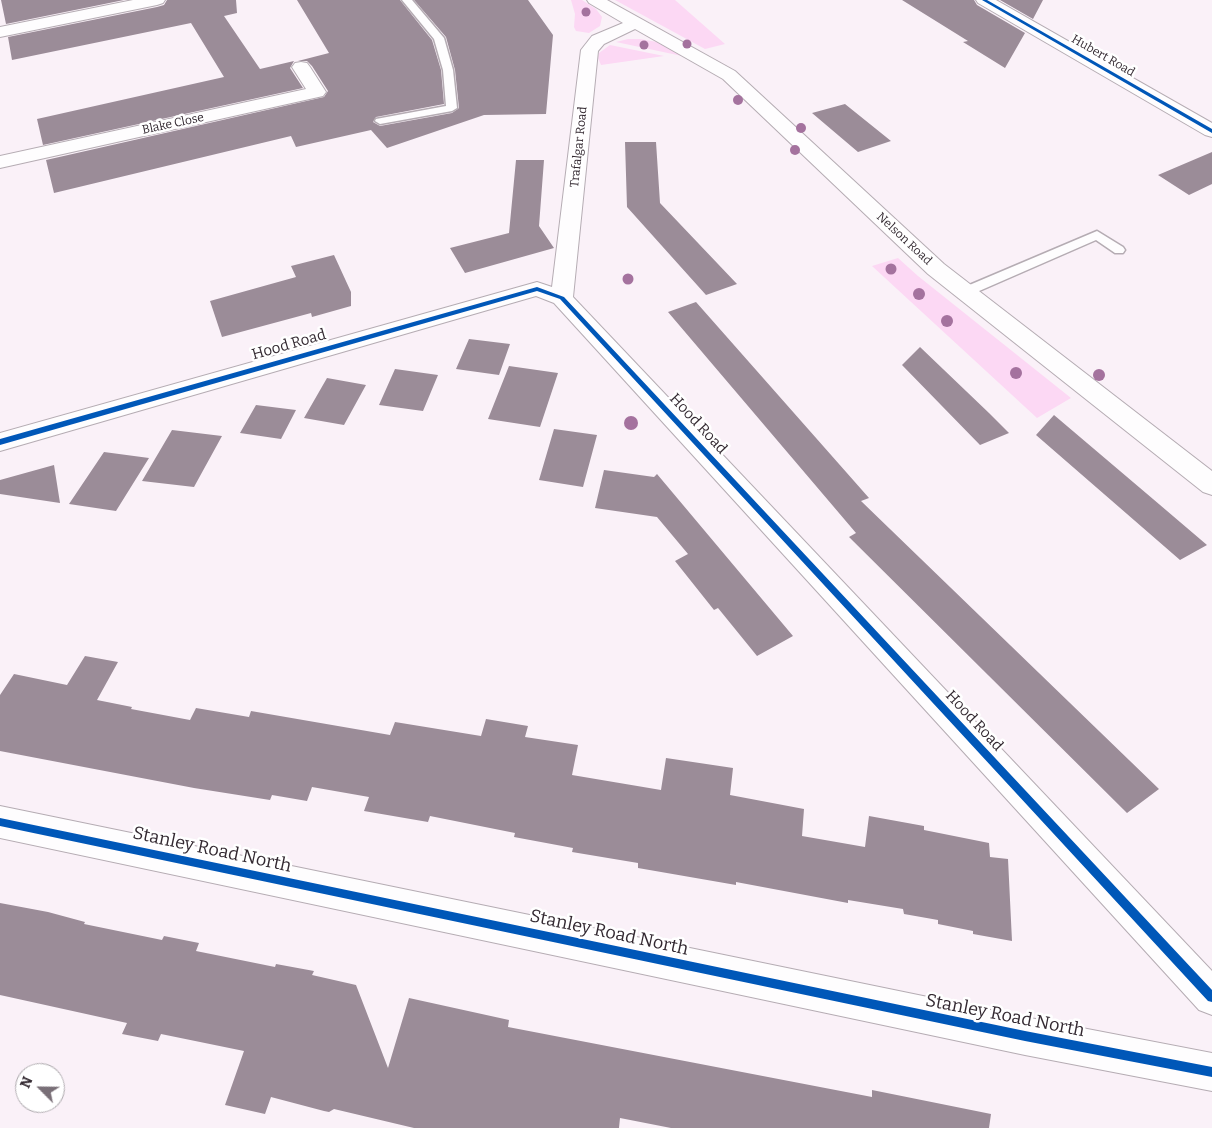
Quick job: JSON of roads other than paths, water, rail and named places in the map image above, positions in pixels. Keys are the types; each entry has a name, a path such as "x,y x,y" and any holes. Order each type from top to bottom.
{"street":[{"path":"0,32 157,0"},
{"name":"Nelson Road","path":"595,0 729,75 936,269 1212,485"},
{"name":"Hubert Road","path":"984,0 1212,131"},
{"name":"Trafalgar Road","path":"562,298 590,50 598,40 636,23"},
{"name":"Blake Close","path":"0,162 317,92 301,67"},
{"name":"Hood Road","path":"0,442 537,290 562,298 1212,998"},
{"name":"Stanley Road North","path":"0,822 1025,1036 1212,1072"}],"lane":[{"path":"380,120 452,108 448,70 439,38 412,2"},
{"path":"965,292 1097,235 1119,250"}]}
